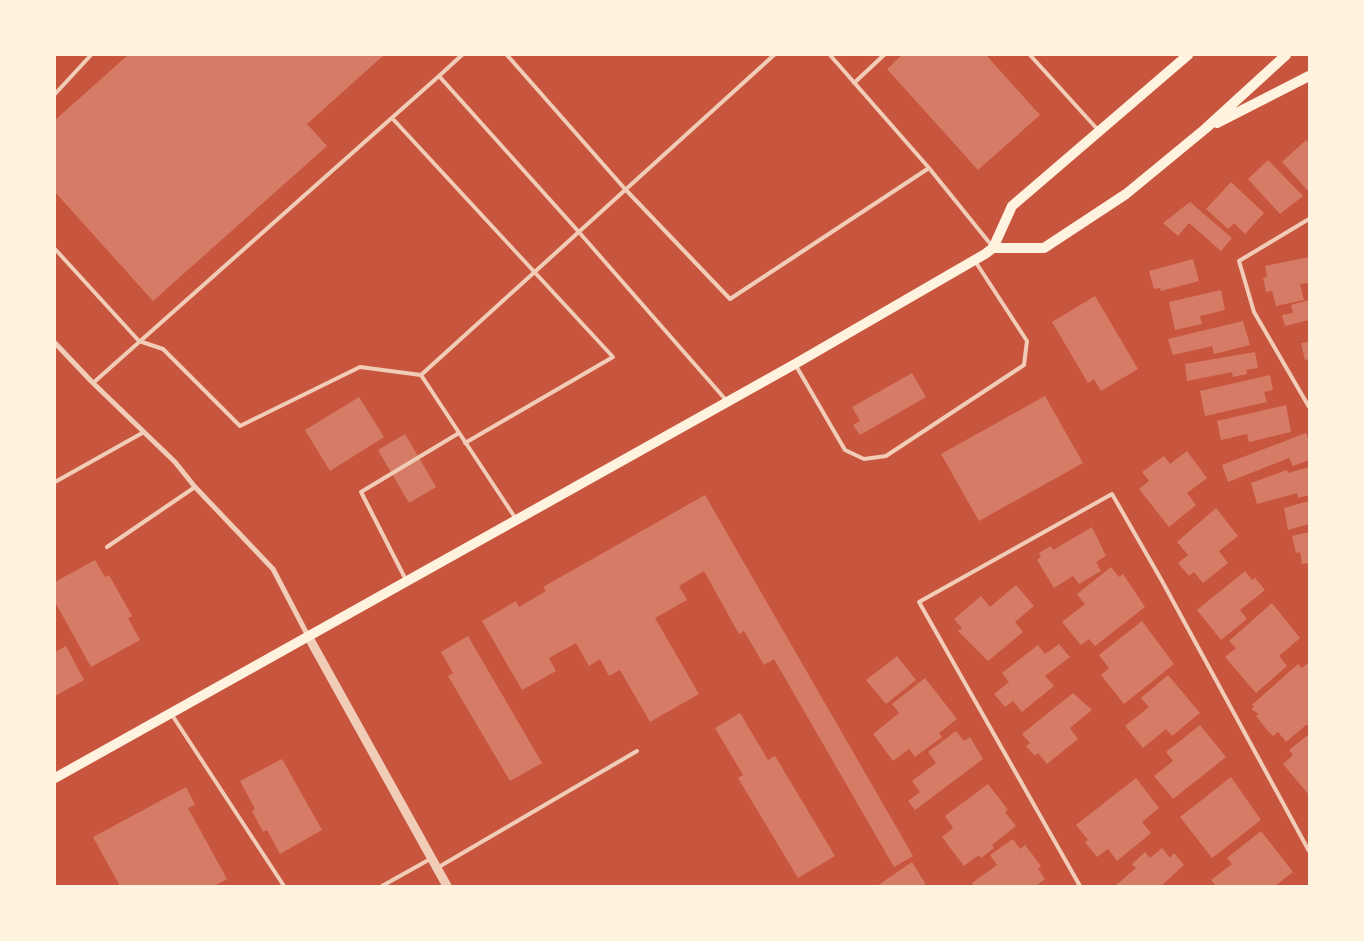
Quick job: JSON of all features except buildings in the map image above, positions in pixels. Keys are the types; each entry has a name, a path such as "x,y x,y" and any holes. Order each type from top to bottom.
{"main road":[{"path":"993,248 1012,206 1188,55"},
{"path":"55,778 795,364 993,248 1044,248 1126,194 1205,129 1286,55"},
{"path":"1205,129 1309,76"}],"street":[{"path":"55,342 93,383 175,462 273,569 308,636 447,886"}],"lane":[{"path":"55,94 91,55"},
{"path":"93,383 462,55"},
{"path":"507,55 625,189 730,299 929,168"},
{"path":"421,375 774,55"},
{"path":"830,55 929,168 993,248"},
{"path":"854,83 884,55"},
{"path":"1030,55 1100,132"},
{"path":"439,76 727,401"},
{"path":"392,118 613,357 465,443"},
{"path":"1309,219 1239,261 1254,312 1309,407"},
{"path":"55,249 139,341 163,349 240,426 360,366 421,375 516,520"},
{"path":"795,364 845,450 864,459 886,456 1024,365 1027,340 974,260"},
{"path":"55,482 144,432"},
{"path":"406,581 361,492 459,433"},
{"path":"107,547 195,486"},
{"path":"1080,886 920,602 1112,494 1162,581 1309,851"},
{"path":"171,713 284,886"},
{"path":"437,868 637,751"},
{"path":"382,886 432,858"}]}
